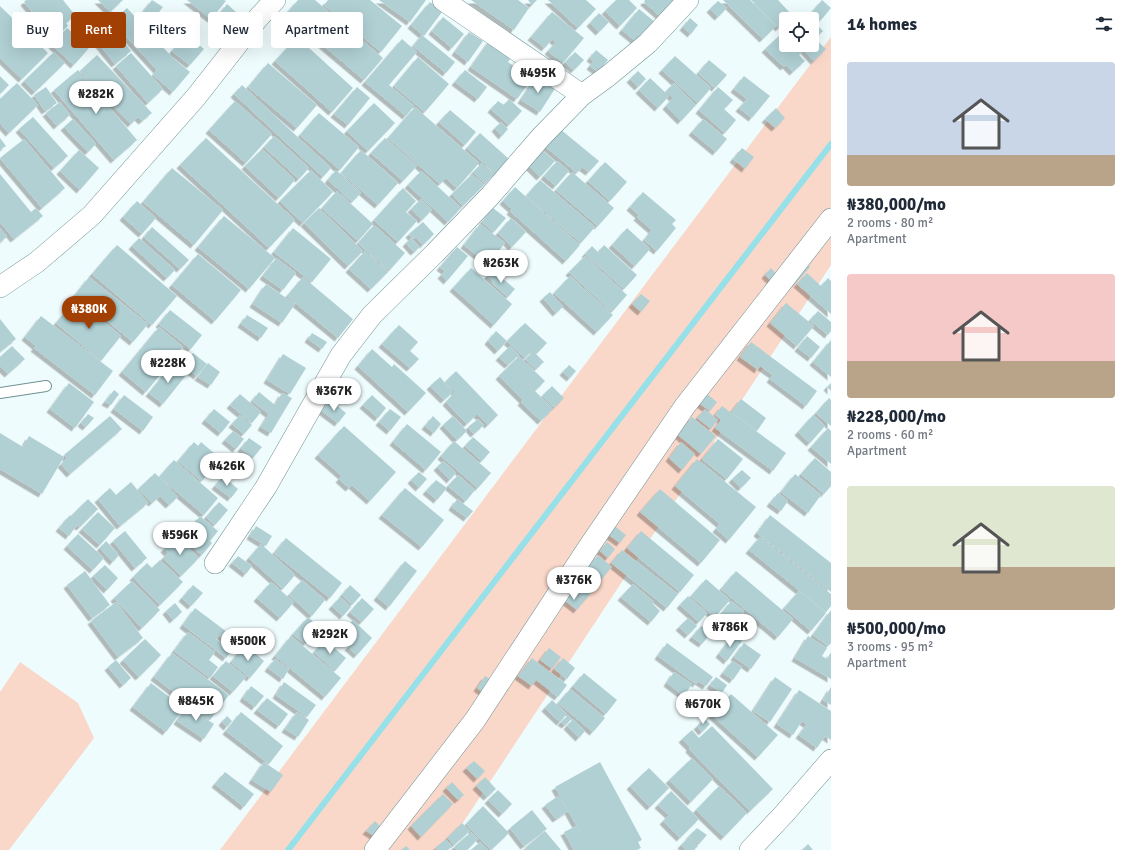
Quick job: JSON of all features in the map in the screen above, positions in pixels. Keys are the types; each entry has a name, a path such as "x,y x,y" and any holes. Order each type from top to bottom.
{"street":[{"path":"0,287 37,262 92,215 196,97 258,18 275,0"},
{"path":"443,0 582,95"},
{"path":"215,563 266,487 341,355 372,315 490,196 541,138 582,95 648,44 688,0"},
{"path":"375,850 475,720 588,548 685,406 831,219"},
{"path":"750,850 831,760"}],"lane":[{"path":"0,394 46,386"}],"shaded area":[{"path":"831,37 831,265 445,850 220,850"},
{"path":"20,662 78,703 94,738 9,850 0,850 0,692"}],"building":[{"path":"26,0 63,0 73,12 71,12 71,19 66,23 68,26 63,30 63,12 32,12 24,2"},
{"path":"98,0 123,0 110,12"},
{"path":"152,0 163,7 159,12 143,12"},
{"path":"187,0 226,1 217,12 208,12 208,17"},
{"path":"298,0 315,0 329,12 288,12"},
{"path":"328,0 370,0 402,26 381,52 363,37 363,12 332,12 324,5"},
{"path":"379,0 426,0 410,22"},
{"path":"471,0 518,0 529,8 514,30"},
{"path":"528,0 537,0 532,5"},
{"path":"548,0 586,0 596,9 578,28"},
{"path":"616,0 629,0 637,8 620,26 605,11"},
{"path":"645,0 676,0 661,17 644,2"},
{"path":"723,0 750,0 776,26 763,39"},
{"path":"751,0 778,0 789,12 779,12 779,28"},
{"path":"822,0 831,8 821,20 819,18 819,12 812,12"},
{"path":"718,1 727,8 718,17 710,9"},
{"path":"430,2 442,12 424,36 411,25"},
{"path":"227,4 236,12 221,12"},
{"path":"0,6 12,18 12,48 43,48 48,53 22,79 0,58"},
{"path":"127,8 134,16 134,45 126,36 126,12 122,12"},
{"path":"639,9 655,22 638,43 622,30"},
{"path":"552,12 584,38 563,63 548,51 556,42 552,39 545,48 531,37"},
{"path":"599,13 609,22 599,32 590,23"},
{"path":"443,17 464,34 452,48 432,31"},
{"path":"690,18 698,25 691,34 683,27"},
{"path":"819,27 823,31 819,35"},
{"path":"67,28 71,32 71,48 89,48 74,65 55,48 63,48 63,33"},
{"path":"469,32 483,41 468,62 455,52"},
{"path":"422,35 455,62 446,73 413,46"},
{"path":"779,36 779,52 802,52 799,55 805,61 793,72 786,65 784,67 765,49"},
{"path":"402,39 417,52 389,85 414,106 406,116 365,82"},
{"path":"490,40 512,56 508,62 532,79 517,99 471,67"},
{"path":"363,41 383,58 364,80 326,48 363,48"},
{"path":"819,43 826,49 814,61 806,52 819,52"},
{"path":"126,45 131,51 115,64 102,48 126,48"},
{"path":"200,46 204,49 190,65 172,51 174,48 200,48"},
{"path":"137,48 164,48 190,72 173,92 153,75 157,70"},
{"path":"287,48 309,48 353,88 332,112 275,61"},
{"path":"596,50 608,60 598,72 590,66 594,61 590,58"},
{"path":"54,52 65,63 35,92 24,81"},
{"path":"575,52 584,60 574,70 565,62"},
{"path":"131,53 163,89 148,103 116,66"},
{"path":"97,55 152,113 142,121 138,117 131,124 80,71"},
{"path":"675,56 711,88 698,103 662,70"},
{"path":"418,57 449,84 425,112 394,86"},
{"path":"709,60 727,75 715,88 698,73"},
{"path":"268,63 317,105 297,128 248,87"},
{"path":"78,70 137,140 114,160 54,90"},
{"path":"465,70 487,87 478,99 455,82"},
{"path":"638,71 646,79 638,87 630,79"},
{"path":"537,75 556,87 540,112 521,100"},
{"path":"0,76 9,85 0,94"},
{"path":"744,76 770,96 752,118 739,108 747,99 734,89"},
{"path":"650,78 669,96 658,108 639,90"},
{"path":"17,83 38,105 9,133 0,123 0,99"},
{"path":"674,83 696,105 681,121 666,106 673,98 666,91"},
{"path":"242,85 331,168 323,177 234,94"},
{"path":"46,87 57,103 45,111 34,95"},
{"path":"357,87 370,98 348,125 334,114"},
{"path":"718,87 733,100 724,109 736,120 725,133 699,110"},
{"path":"509,99 522,111 509,125 491,109 498,101 504,105"},
{"path":"235,101 272,134 246,163 209,130"},
{"path":"60,102 70,115 57,126 46,113"},
{"path":"374,103 395,123 368,151 347,131"},
{"path":"415,107 479,163 457,188 446,178 440,184 388,138"},
{"path":"776,108 785,118 775,128 765,119"},
{"path":"450,110 476,132 465,145 439,122"},
{"path":"319,113 359,147 340,170 300,135"},
{"path":"33,117 68,156 54,168 19,129"},
{"path":"73,119 96,144 88,152 64,127"},
{"path":"703,119 727,139 716,152 692,132"},
{"path":"501,122 508,129 502,136 495,128"},
{"path":"560,129 599,161 589,172 582,167 577,173 546,147"},
{"path":"480,133 509,159 496,174 467,148"},
{"path":"274,136 309,168 299,179 264,147"},
{"path":"0,138 6,146 0,150"},
{"path":"206,138 295,220 269,248 180,165"},
{"path":"385,138 417,166 403,181 371,153"},
{"path":"24,139 65,188 42,208 0,158"},
{"path":"742,148 754,157 745,169 733,159"},
{"path":"262,149 295,180 279,198 245,166"},
{"path":"79,150 99,168 80,190 60,171"},
{"path":"361,150 398,183 378,205 341,173"},
{"path":"542,150 555,161 540,177 528,165"},
{"path":"557,161 569,171 556,186 544,176"},
{"path":"605,162 627,182 610,201 588,181"},
{"path":"482,163 494,174 485,184 473,172"},
{"path":"172,168 223,210 194,245 143,202"},
{"path":"311,170 333,192 303,223 280,201"},
{"path":"336,170 361,193 352,202 328,180"},
{"path":"421,171 461,208 448,222 408,185"},
{"path":"572,172 614,208 598,226 556,190"},
{"path":"0,174 31,212 36,208 43,216 14,239 0,222"},
{"path":"472,174 484,185 463,206 452,194"},
{"path":"540,180 595,227 581,243 526,196"},
{"path":"515,187 580,245 566,261 510,211 512,209 503,201"},
{"path":"403,188 416,201 406,212 417,221 398,242 374,220"},
{"path":"337,191 373,224 358,241 322,208"},
{"path":"643,192 676,220 672,224 676,228 657,251 644,240 652,230 637,217 639,215 630,207"},
{"path":"421,199 432,210 422,220 411,209"},
{"path":"137,201 156,218 142,234 123,217"},
{"path":"319,208 363,251 348,266 304,223"},
{"path":"493,208 506,218 494,232 482,222"},
{"path":"224,216 275,258 249,289 198,247"},
{"path":"511,218 526,232 512,247 498,233"},
{"path":"423,222 434,234 423,245 416,237 413,239 409,234"},
{"path":"480,224 505,243 488,264 464,245"},
{"path":"374,225 405,253 389,271 358,243"},
{"path":"152,227 189,260 180,269 144,237"},
{"path":"0,228 7,237 0,242"},
{"path":"293,228 331,259 312,282 274,252"},
{"path":"627,228 650,249 635,266 612,245"},
{"path":"139,238 175,270 167,278 132,246"},
{"path":"411,238 420,247 414,252 406,243"},
{"path":"117,245 177,296 152,325 92,274"},
{"path":"604,245 637,275 624,289 585,254 592,246 598,252"},
{"path":"457,247 468,256 447,281 441,275 445,271 440,267"},
{"path":"365,251 388,272 371,289 349,269"},
{"path":"198,254 241,290 215,321 172,285"},
{"path":"585,256 627,295 612,312 569,272"},
{"path":"276,258 296,273 283,290 263,276"},
{"path":"802,259 810,267 795,284 787,276"},
{"path":"471,268 512,304 494,325 453,288"},
{"path":"771,268 777,275 771,281 765,275"},
{"path":"493,270 515,289 508,297 492,283 493,281 487,276"},
{"path":"807,273 821,286 828,278 831,281 831,314 797,284"},
{"path":"570,276 613,315 597,332 554,293"},
{"path":"89,277 148,324 133,342 75,295"},
{"path":"303,277 353,319 338,338 287,296"},
{"path":"266,284 295,304 282,323 253,304"},
{"path":"550,292 563,307 556,313 543,298"},
{"path":"641,294 650,301 641,312 632,304"},
{"path":"76,299 121,336 101,361 56,323"},
{"path":"786,303 814,326 797,346 770,323"},
{"path":"170,310 202,335 191,349 159,324"},
{"path":"818,311 831,322 831,331 828,335 810,320"},
{"path":"247,315 268,328 261,338 241,324"},
{"path":"41,316 113,371 95,395 34,348 36,346 25,337"},
{"path":"0,319 16,339 0,352"},
{"path":"525,323 547,343 536,354 544,362 536,369 525,359 534,351 533,350 525,358 507,341"},
{"path":"399,325 418,342 410,351 419,359 410,368 382,344"},
{"path":"159,327 183,347 146,392 122,372"},
{"path":"496,331 507,341 498,351 488,341"},
{"path":"312,333 327,342 322,349 308,339"},
{"path":"807,336 820,347 811,358 798,348"},
{"path":"831,340 831,377 813,362"},
{"path":"751,342 817,391 806,406 770,379 773,375 760,366 758,370 740,357"},
{"path":"12,346 25,359 8,374 0,366 0,357"},
{"path":"510,346 519,355 508,365 499,357"},
{"path":"372,349 392,367 394,364 426,393 408,412 358,366"},
{"path":"193,353 207,364 197,376 183,365"},
{"path":"283,354 306,368 290,394 267,380"},
{"path":"519,356 545,381 535,391 553,409 541,421 521,402 523,400 499,376"},
{"path":"173,363 187,374 163,404 149,393"},
{"path":"208,363 220,372 211,385 198,377"},
{"path":"569,365 576,371 570,378 563,372"},
{"path":"456,371 498,415 488,425 477,414 467,424 446,402 455,392 445,382"},
{"path":"440,377 453,392 444,400 430,386"},
{"path":"69,383 94,402 75,428 50,409"},
{"path":"831,383 831,391 827,387"},
{"path":"552,386 564,398 554,408 542,396"},
{"path":"114,390 119,394 111,405 105,402"},
{"path":"259,392 275,405 282,393 292,398 271,433 261,427 269,414 252,401"},
{"path":"240,394 261,412 252,423 230,405"},
{"path":"707,394 717,402 710,411 700,404"},
{"path":"124,395 153,417 143,431 114,409"},
{"path":"372,395 386,408 378,418 363,405"},
{"path":"829,398 831,400 831,426 816,413"},
{"path":"741,399 766,418 757,431 731,412"},
{"path":"330,400 346,413 338,423 322,411"},
{"path":"722,406 786,453 773,471 715,428 721,420 715,415"},
{"path":"214,409 230,422 221,433 205,420"},
{"path":"390,409 401,417 390,431 379,422"},
{"path":"705,409 718,420 711,429 697,418"},
{"path":"88,414 94,418 86,427 81,423"},
{"path":"240,415 252,425 244,434 232,424"},
{"path":"813,415 825,426 810,443 798,432"},
{"path":"110,416 122,429 70,474 61,464 67,458 64,455"},
{"path":"433,416 441,424 434,433 425,426"},
{"path":"453,416 467,431 457,440 443,425"},
{"path":"692,417 716,436 701,454 678,435"},
{"path":"478,419 484,425 474,434 468,427"},
{"path":"407,424 441,452 426,470 393,442"},
{"path":"344,426 396,472 370,501 352,485 349,488 339,479 342,476 318,455"},
{"path":"828,428 831,431 831,464 811,447"},
{"path":"233,431 244,439 236,449 225,440"},
{"path":"0,433 23,447 29,436 64,457 42,494 0,469"},
{"path":"473,437 490,452 482,461 465,446"},
{"path":"249,438 262,447 253,458 241,448"},
{"path":"718,439 743,459 727,479 702,459"},
{"path":"454,441 491,473 478,488 441,456"},
{"path":"194,442 198,446 201,442 221,459 202,481 178,461"},
{"path":"681,442 695,454 682,470 669,458"},
{"path":"815,458 831,472 831,486 824,494 801,474"},
{"path":"697,459 756,507 729,540 716,529 720,524 675,486"},
{"path":"174,460 218,498 204,515 159,477"},
{"path":"443,461 456,473 450,480 437,467"},
{"path":"742,470 751,478 741,488 732,479"},
{"path":"419,472 427,479 419,488 411,480"},
{"path":"155,473 178,497 169,505 160,496 152,503 138,489"},
{"path":"795,474 821,495 808,513 781,492"},
{"path":"458,475 475,490 466,501 448,486"},
{"path":"223,476 238,489 231,498 215,486"},
{"path":"436,480 447,488 437,500 426,491"},
{"path":"131,482 148,503 120,526 98,499 110,488 116,495"},
{"path":"405,488 444,520 422,547 382,515"},
{"path":"660,489 720,540 701,563 640,512"},
{"path":"778,493 788,501 781,511 770,503"},
{"path":"88,499 98,509 80,527 77,525 69,536 59,528 70,515 71,516"},
{"path":"457,499 473,511 467,518 452,507"},
{"path":"219,502 228,510 215,525 206,517"},
{"path":"98,512 115,528 100,545 82,529"},
{"path":"770,515 831,563 831,592 757,533"},
{"path":"200,516 218,531 210,541 212,543 202,555 183,538"},
{"path":"612,524 626,535 620,543 606,533"},
{"path":"256,526 272,536 266,546 250,536"},
{"path":"125,531 147,558 135,568 113,541"},
{"path":"641,531 694,575 680,592 627,548"},
{"path":"78,534 104,558 93,570 67,546"},
{"path":"177,536 199,558 181,576 163,558 168,553 164,549"},
{"path":"760,537 831,594 831,606 826,612 749,550"},
{"path":"286,538 342,583 330,598 274,553"},
{"path":"106,541 119,555 113,562 100,548"},
{"path":"607,542 615,549 608,558 600,551"},
{"path":"261,544 295,575 283,589 249,558"},
{"path":"622,550 678,594 667,608 611,563"},
{"path":"598,555 612,567 601,580 587,568"},
{"path":"238,556 252,566 246,574 232,563"},
{"path":"160,560 183,582 160,605 133,577 147,563 152,568"},
{"path":"405,561 417,571 389,607 377,597"},
{"path":"105,565 118,578 107,590 93,576"},
{"path":"85,571 110,605 92,618 67,585"},
{"path":"736,571 793,619 778,637 721,589"},
{"path":"706,579 730,600 715,617 691,596"},
{"path":"302,580 325,600 312,616 289,595"},
{"path":"132,581 160,610 142,628 114,598"},
{"path":"271,582 294,602 280,618 257,598"},
{"path":"578,584 591,593 585,601 572,591"},
{"path":"633,584 654,602 653,604 660,611 651,622 621,597"},
{"path":"193,585 203,593 191,606 182,598"},
{"path":"350,585 361,595 352,605 342,595"},
{"path":"799,591 826,613 811,631 784,608"},
{"path":"571,592 584,601 577,610 564,600"},
{"path":"688,596 707,613 699,622 680,605"},
{"path":"340,597 351,607 343,616 332,606"},
{"path":"362,598 374,609 362,622 350,612"},
{"path":"731,601 744,611 731,628 718,618"},
{"path":"116,602 143,638 118,657 91,621"},
{"path":"175,603 182,612 173,620 166,611"},
{"path":"195,608 239,641 226,658 183,625","holes":["219,635 230,643 227,647 216,639"]},
{"path":"831,610 831,643 828,646 813,635"},
{"path":"308,617 320,628 305,644 293,634"},
{"path":"688,618 697,626 688,635 679,627"},
{"path":"353,620 372,638 357,655 348,647 355,640 344,629"},
{"path":"701,626 711,633 702,644 692,637"},
{"path":"188,632 215,652 209,660 218,667 210,678 174,651"},
{"path":"733,635 742,641 727,661 719,654"},
{"path":"291,636 341,678 325,697 275,656"},
{"path":"808,636 827,648 822,656 827,659 831,652 831,679 795,658"},
{"path":"145,639 161,655 139,677 123,660"},
{"path":"325,640 346,658 335,671 314,652"},
{"path":"667,643 713,677 706,686 698,681 696,684 658,656"},
{"path":"744,643 761,655 751,669 734,657"},
{"path":"245,645 264,661 250,678 231,662"},
{"path":"549,648 561,657 552,669 540,660"},
{"path":"172,653 229,695 210,720 154,677"},
{"path":"532,658 567,685 558,697 536,680 532,686 518,676"},
{"path":"563,658 575,668 567,679 554,669"},
{"path":"275,659 289,669 283,679 268,668"},
{"path":"116,660 131,678 123,685 108,667"},
{"path":"226,661 246,677 233,692 213,676"},
{"path":"732,661 742,667 733,680 723,673"},
{"path":"674,672 692,684 684,696 667,683"},
{"path":"584,673 617,700 606,714 573,686"},
{"path":"485,676 495,682 487,695 477,688"},
{"path":"716,677 727,685 722,693 710,685"},
{"path":"775,677 792,689 770,722 753,711"},
{"path":"284,682 316,705 307,717 276,695"},
{"path":"151,683 184,708 166,732 133,707"},
{"path":"251,686 264,696 255,707 243,698"},
{"path":"831,687 831,705 823,700"},
{"path":"570,689 605,718 593,732 558,703"},
{"path":"799,690 831,711 831,740 825,736 817,748 799,735 807,724 802,721 793,735 777,724"},
{"path":"731,694 778,735 758,757 712,715"},
{"path":"267,698 288,714 279,726 257,710"},
{"path":"552,700 567,714 560,722 545,708"},
{"path":"187,706 214,724 204,739 177,721"},
{"path":"241,712 283,746 269,764 226,731"},
{"path":"297,712 309,720 298,737 285,729"},
{"path":"568,715 572,719 565,725 561,722"},
{"path":"227,716 232,721 227,727 222,722"},
{"path":"573,719 585,731 579,738 567,726"},
{"path":"705,719 710,724 702,732 697,726"},
{"path":"712,726 773,789 750,811 689,749 690,747 682,739 692,730 699,738"},
{"path":"692,758 713,779 691,802 669,780"},
{"path":"474,761 485,771 477,779 466,768"},
{"path":"264,762 283,775 271,792 252,780"},
{"path":"600,762 642,840 638,842 641,848 637,850 574,850 564,832 576,826 585,841 555,787"},
{"path":"649,768 669,788 650,807 630,786"},
{"path":"225,772 254,794 244,807 215,784"},
{"path":"485,777 496,789 487,797 476,786"},
{"path":"452,782 464,795 458,800 446,788"},
{"path":"719,786 747,813 724,837 696,810"},
{"path":"498,790 512,804 502,814 488,800"},
{"path":"671,791 699,819 680,838 663,821 669,815 658,805"},
{"path":"443,794 453,804 421,837 411,826"},
{"path":"558,796 568,811 556,819 545,805"},
{"path":"483,806 509,833 491,850 466,824"},
{"path":"532,810 547,829 524,846 510,828"},
{"path":"375,821 381,827 374,836 366,831"},
{"path":"462,823 470,831 454,845 447,838"},
{"path":"697,828 707,835 699,844 689,836"},
{"path":"545,831 561,850 527,850 525,848"},
{"path":"471,832 478,839 467,850 458,850 454,847"},
{"path":"689,837 698,846 694,850 686,850 681,845"},
{"path":"446,839 452,846 448,850 437,850 435,848"},
{"path":"480,842 488,850 471,850"},
{"path":"808,844 813,850 802,850"},
{"path":"406,846 410,850 401,850"}],"waterway":[{"path":"288,850 831,144"}]}
